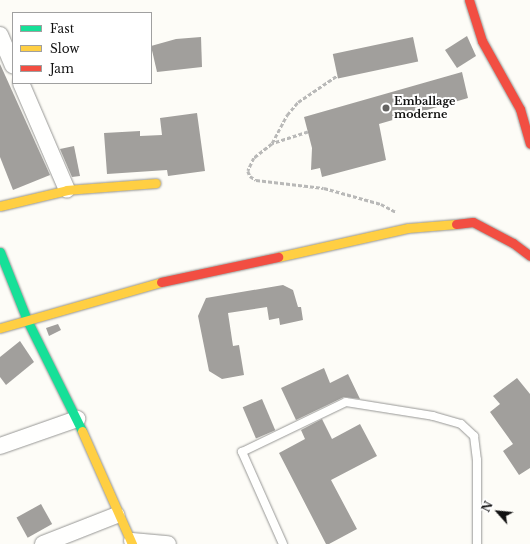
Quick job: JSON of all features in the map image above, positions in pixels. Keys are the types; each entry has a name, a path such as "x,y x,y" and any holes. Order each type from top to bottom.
{"street":[{"path":"469,0 482,41 520,109 530,144"},
{"path":"0,35 12,63"},
{"path":"21,84 67,190"},
{"path":"0,206 67,190 156,183"},
{"path":"0,328 139,287 408,228 473,222 513,243 530,256"},
{"path":"0,252 27,320 77,419 117,515 132,542 168,544"},
{"path":"0,446 77,419"},
{"path":"44,544 117,515"}],"lane":[{"path":"283,544 242,452 346,402 433,416 461,424 474,436 477,460 477,544"}],"path":[{"path":"272,144 287,115 298,102 338,75"},
{"path":"308,132 272,144 254,158 248,171 256,180 324,188 381,204 401,215"}],"building":[{"path":"467,36 476,56 457,68 445,50"},
{"path":"201,37 202,67 157,72 152,46 176,39"},
{"path":"413,37 418,61 338,79 333,54"},
{"path":"0,64 50,175 13,190 0,157"},
{"name":"Emballage moderne","path":"462,72 468,98 379,124 386,160 322,177 320,168 311,170 312,148 304,117"},
{"path":"197,113 205,171 168,176 167,170 107,174 104,133 140,131 140,136 162,135 160,118"},
{"path":"74,146 80,176 72,177 60,149"},
{"path":"283,285 293,290 298,307 301,307 303,320 280,325 279,318 269,320 267,307 228,313 233,346 239,345 244,375 222,379 209,371 198,316 206,298"},
{"path":"58,324 61,330 49,336 46,328"},
{"path":"20,341 34,362 6,385 0,377 0,357"},
{"path":"324,368 330,383 348,374 360,399 344,397 296,420 281,388"},
{"path":"517,378 530,394 530,468 519,475 503,451 513,444 490,412 500,404 493,396"},
{"path":"262,399 275,430 256,439 243,407"},
{"path":"322,419 332,439 360,424 377,456 331,480 357,529 329,544 326,544 279,453 305,439 301,430"},
{"path":"41,504 52,524 28,538 17,518"}],"traffic: fast":[{"path":"0,252 27,320 82,431"}],"traffic: slow":[{"path":"0,206 67,190 156,183"},
{"path":"278,257 408,228 456,224"},
{"path":"0,328 161,282"},
{"path":"82,431 132,544"}],"traffic: jam":[{"path":"469,0 482,41 520,109 530,144"},
{"path":"456,224 473,222 513,243 530,256"},
{"path":"161,282 278,257"}],"place":[{"name":"Emballage moderne","path":"386,108"}]}
